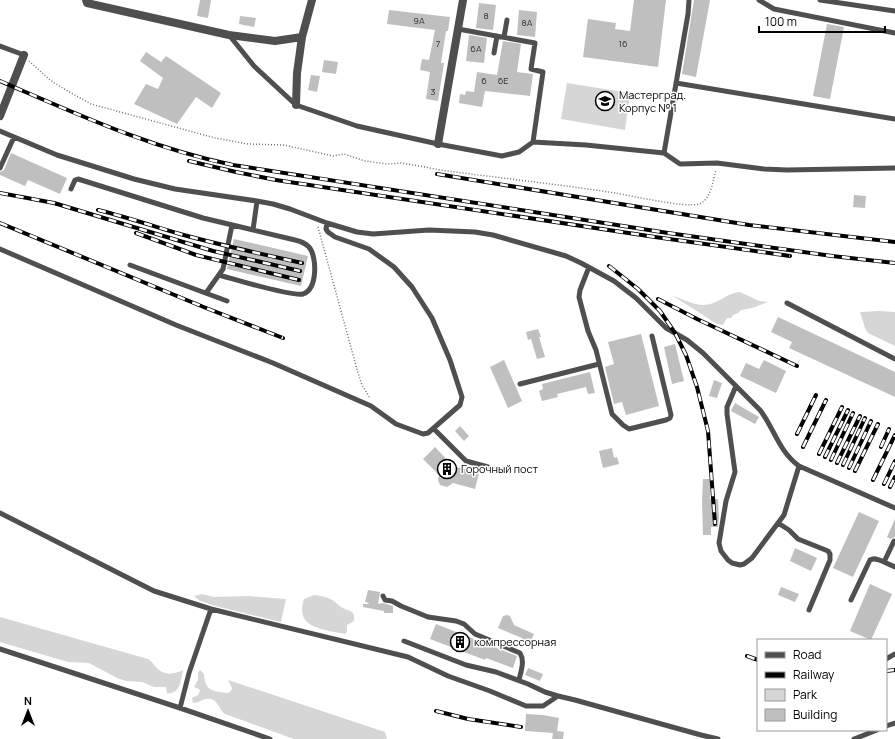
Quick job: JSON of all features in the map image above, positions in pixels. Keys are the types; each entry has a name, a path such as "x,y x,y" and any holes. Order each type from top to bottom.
{"street":[{"path":"296,105 302,38 312,0"},
{"path":"438,144 463,0"},
{"path":"87,1 229,35 275,41 302,38"},
{"path":"0,116 24,55"}],"lane":[{"path":"664,153 689,0"},
{"path":"759,0 774,9 895,32"},
{"path":"820,0 895,11"},
{"path":"504,37 507,20"},
{"path":"458,29 535,42 531,69 542,72 533,142"},
{"path":"229,35 254,66 296,105 357,126 438,144 502,156 519,152 533,142 632,149 664,153 680,164 717,163 764,169 786,170 895,168"},
{"path":"494,53 497,36"},
{"path":"0,46 24,55"},
{"path":"676,82 895,119"},
{"path":"0,131 64,157 142,181 175,189 257,201 290,209 315,219 357,232 373,234 429,230 475,232 566,256 614,281 636,298 666,328 695,346 764,416 782,449 790,459 799,466 895,508"},
{"path":"0,168 14,137"},
{"path":"71,189 75,180 78,179 203,218 301,241 309,247 314,259 315,268 312,284 303,294 289,293 219,275"},
{"path":"253,230 257,201"},
{"path":"0,249 176,325 273,363 378,410 396,424 423,434 428,433 460,406 462,397 450,360 432,318 412,287 394,267 369,249 330,234 326,229 327,223"},
{"path":"206,293 219,275 224,263 232,225"},
{"path":"130,266 227,301"},
{"path":"589,267 579,296 588,331 596,350 612,414 623,426 629,429 670,418 671,411 652,336"},
{"path":"787,302 895,359"},
{"path":"520,384 599,364"},
{"path":"736,386 727,414 735,472 726,501 719,548 724,556 732,563 744,564 752,558 784,515 789,504 799,466"},
{"path":"434,429 466,461 488,467"},
{"path":"0,513 154,591 211,609 408,656 448,676 526,706 543,706 558,696"},
{"path":"778,523 789,530 798,539 828,551 830,554 830,560 808,610"},
{"path":"884,562 894,541"},
{"path":"851,600 870,560 873,558 878,559 895,567"},
{"path":"383,596 386,600 392,601 400,606 428,617 456,621 464,624 475,634 520,653 523,662 519,680"},
{"path":"180,708 193,661 211,609"},
{"path":"404,641 466,664 519,680 545,692 718,739"},
{"path":"0,649 270,739"},
{"path":"854,739 874,731"}],"path":[{"path":"24,55 50,80 92,104 215,138 248,144 284,145 333,156 338,154 348,155 370,162 425,167 688,205 701,203 705,200 717,163"},
{"path":"315,219 362,385 378,410"}],"green space":[{"path":"567,83 630,93 625,130 561,119"},
{"path":"740,292 759,301 768,302 752,308 741,310 731,318 727,318 723,325 717,324 673,296 692,303 704,305 713,303 730,294"},
{"path":"860,312 895,312 895,346 868,333 865,328"},
{"path":"202,594 214,597 248,596 286,599 281,622 215,606 200,601 194,596"},
{"path":"314,595 330,599 353,613 354,621 347,625 347,632 345,634 320,629 307,622 303,616 302,609 304,599"},
{"path":"0,617 148,659 164,673 177,673 183,670 179,686 175,692 167,693 166,687 154,687 142,682 126,681 117,678 89,663 68,662 0,642"},
{"path":"200,670 204,674 206,684 211,690 228,693 232,688 228,680 385,732 387,739 294,739 225,714 213,700 206,699 193,703 192,698 198,695 200,691 194,687 198,680 198,672"}],"building":[{"path":"200,0 211,0 208,18 197,16"},
{"path":"634,0 666,0 658,67 583,57 588,19 616,23 615,29 630,31"},
{"path":"694,0 710,0 696,77 682,74"},
{"path":"479,3 496,5 493,30 476,28"},
{"path":"389,10 450,17 448,31 446,31 441,63 444,63 438,101 426,99 430,72 420,70 422,59 429,60 435,30 387,24"},
{"path":"519,10 537,12 535,37 517,35"},
{"path":"240,16 256,18 254,27 239,24"},
{"path":"827,24 844,27 830,99 813,96"},
{"path":"469,35 487,38 484,63 466,61"},
{"path":"503,41 521,44 517,72 533,74 530,96 485,91 482,107 459,103 460,94 465,95 466,91 474,92 477,72 497,75"},
{"path":"146,52 161,62 166,56 221,93 212,108 196,97 177,124 134,104 146,84 158,89 163,78 140,61"},
{"path":"324,60 338,62 336,74 322,72"},
{"path":"311,75 320,76 317,92 308,90"},
{"path":"11,153 67,178 60,194 28,180 25,186 0,175 0,172 4,170"},
{"path":"854,195 866,196 865,208 853,207"},
{"path":"234,239 308,256 301,286 227,269"},
{"path":"778,317 895,372 895,397 789,348 792,342 771,332"},
{"path":"538,329 545,357 537,359 531,339 528,340 526,332"},
{"path":"641,334 659,406 626,415 622,402 614,404 605,367 614,364 608,342"},
{"path":"675,344 684,381 672,384 664,347"},
{"path":"504,360 522,401 508,408 490,367"},
{"path":"764,360 786,371 776,393 740,376 746,363 759,369"},
{"path":"590,372 595,393 588,394 586,387 557,394 558,397 542,401 539,391 543,389 542,384"},
{"path":"714,380 722,383 717,398 709,396"},
{"path":"735,403 759,417 755,424 731,411"},
{"path":"460,426 469,436 464,441 455,431"},
{"name":"Горочный пост","path":"435,447 451,464 479,473 475,489 453,483 447,487 440,485 438,480 439,475 423,459"},
{"path":"612,448 614,458 617,457 619,464 603,468 599,451"},
{"path":"703,479 710,479 710,499 718,499 718,527 711,527 711,535 703,535"},
{"path":"859,512 879,521 853,577 833,568"},
{"path":"895,519 895,537 890,539 887,537"},
{"path":"795,548 817,558 811,571 790,561"},
{"path":"870,584 892,594 871,639 850,631"},
{"path":"781,587 799,594 795,602 778,595"},
{"path":"368,590 380,592 378,604 383,603 393,606 393,613 384,613 384,611 363,607 363,604 369,603 365,602"},
{"path":"503,616 510,616 514,625 534,634 528,647 520,643 522,638 498,628"},
{"name":"компрессорная","path":"436,624 517,656 513,668 486,658 485,660 430,639"},
{"path":"528,668 543,674 540,681 525,675"},
{"path":"526,714 559,718 557,731 564,732 563,739 552,739 553,733 525,731"}],"railway":[{"path":"0,81 86,118 143,140 202,158 233,165 668,233 832,256 895,263"},
{"path":"189,161 276,180 790,256"},
{"path":"437,174 749,225 895,242"},
{"path":"0,193 54,203 213,251 300,271"},
{"path":"98,210 195,238 302,263"},
{"path":"0,223 283,338"},
{"path":"136,233 196,255 299,280"},
{"path":"609,266 638,289 660,311 675,333 686,355 697,387 708,431 715,524"},
{"path":"658,299 797,366"},
{"path":"797,434 816,395"},
{"path":"803,447 826,400"},
{"path":"819,454 842,407"},
{"path":"825,457 848,410"},
{"path":"831,460 853,413"},
{"path":"837,463 860,416"},
{"path":"843,465 865,418"},
{"path":"849,468 871,421"},
{"path":"855,471 878,424"},
{"path":"881,447 889,429"},
{"path":"873,480 895,435"},
{"path":"884,484 895,461"},
{"path":"890,487 895,477"},
{"path":"747,656 757,660"},
{"path":"887,671 895,670"},
{"path":"436,711 468,719 521,727"}],"place":[{"name":"Мастерград. Корпус № 1","path":"605,101"},
{"name":"Горочный пост","path":"447,469"},
{"name":"компрессорная","path":"460,642"}]}
